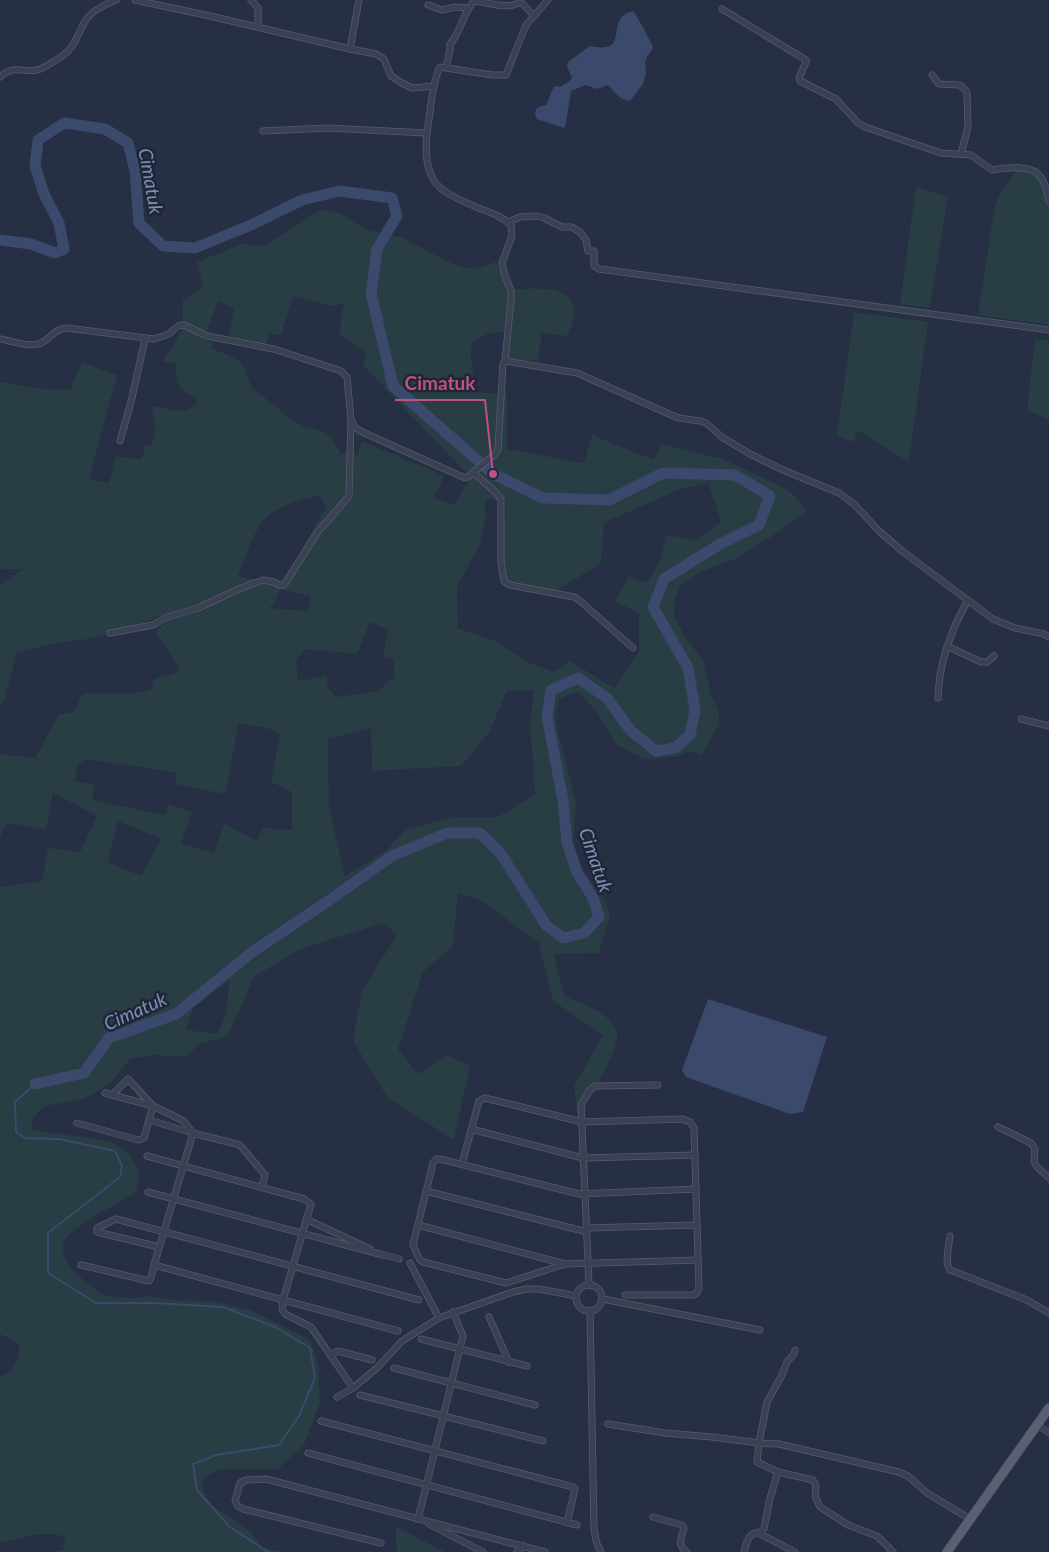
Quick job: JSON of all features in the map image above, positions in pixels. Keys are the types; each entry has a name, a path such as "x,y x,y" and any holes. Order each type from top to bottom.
{"main road":[{"path":"947,1552 1049,1408"}],"street":[{"path":"0,78 11,70 38,70 62,57 71,50 82,26 90,15 116,0"},
{"path":"135,0 376,54 384,59 391,76 402,83 412,88 434,86"},
{"path":"251,0 258,8 258,27"},
{"path":"350,49 359,0"},
{"path":"350,420 362,432 461,477 468,477 495,454 498,449 503,364 505,361 511,300 511,291 502,263 512,236 511,225 452,196 437,185 427,165 426,132 434,86 440,67 492,75 506,75 526,25 548,0"},
{"path":"446,67 450,44 474,1 507,7 522,3 534,16"},
{"path":"428,5 442,10 455,7 469,8"},
{"path":"722,9 806,60 799,78 800,81 836,99 858,123 941,153 971,155 992,170 1007,167 1034,170 1046,186 1049,201"},
{"path":"932,75 939,84 960,85 967,92 968,127 961,154"},
{"path":"263,131 328,128 426,132"},
{"path":"508,222 520,217 537,216 562,227 572,227 586,240 587,250 594,251 594,266 599,269 1049,330"},
{"path":"0,339 28,345 38,344 44,342 59,329 67,328 154,339 169,334 178,326 184,325 207,336 274,349 341,371 347,377 350,420 350,496 317,533 284,585 279,586 274,582 263,580 198,608 167,617 153,625 110,633"},
{"path":"120,441 145,339"},
{"path":"505,361 577,373 679,418 696,419 706,423 723,438 752,454 847,499 855,505 879,532 902,551 993,619 1005,625 1044,634 1049,637"},
{"path":"474,471 483,482 499,494 501,500 501,563 504,581 510,585 574,597 633,648"},
{"path":"938,698 938,679 947,646 958,617 968,600"},
{"path":"947,646 982,662 987,662 994,656"},
{"path":"1021,719 1049,726"},
{"path":"153,1106 128,1079 109,1094 153,1106 184,1121 193,1133"},
{"path":"589,1284 581,1105 594,1086 658,1085"},
{"path":"462,1164 479,1101 485,1098 582,1122 683,1119 690,1122 694,1128 699,1290 693,1295 625,1295"},
{"path":"77,1123 138,1140 144,1138 153,1106"},
{"path":"149,1120 240,1145 265,1175 262,1187"},
{"path":"998,1127 1031,1143 1035,1149 1034,1162 1036,1167 1049,1178"},
{"path":"472,1129 583,1158 694,1155"},
{"path":"81,1265 146,1281 151,1278 193,1133"},
{"path":"147,1156 304,1199 311,1204 282,1309 285,1314 311,1327 353,1388"},
{"path":"696,1189 579,1194 436,1159 433,1163 413,1245 423,1262 502,1283 565,1264 698,1260"},
{"path":"148,1192 399,1259"},
{"path":"426,1192 586,1230 697,1225"},
{"path":"159,1247 97,1232 97,1228 116,1219 419,1300"},
{"path":"306,1219 383,1255"},
{"path":"418,1225 565,1264"},
{"path":"950,1236 947,1263 950,1270 1027,1300 1049,1313"},
{"path":"410,1263 439,1318"},
{"path":"154,1265 398,1331"},
{"path":"589,1284 598,1287 603,1299 599,1307 590,1311 581,1308 576,1300 576,1296 580,1288 589,1284"},
{"path":"336,1397 353,1388 378,1367 402,1341 439,1318 453,1312 527,1289 539,1289 576,1296"},
{"path":"603,1299 760,1330"},
{"path":"590,1311 594,1530 597,1544 602,1552"},
{"path":"418,1518 463,1336 453,1312"},
{"path":"489,1317 509,1362"},
{"path":"421,1339 527,1366"},
{"path":"795,1350 767,1402 757,1463 778,1472 813,1480 816,1486 815,1496 820,1507 848,1525 877,1536 893,1552"},
{"path":"331,1355 338,1351 372,1360"},
{"path":"394,1368 535,1405"},
{"path":"360,1395 543,1441"},
{"path":"320,1421 573,1487 575,1489 567,1522"},
{"path":"608,1424 665,1433 779,1444 899,1472 908,1476 927,1493 970,1519"},
{"path":"1038,1424 1049,1433"},
{"path":"308,1454 578,1525"},
{"path":"744,1552 751,1534 762,1532 764,1529 770,1498 778,1472"},
{"path":"381,1543 243,1509 235,1501 240,1483 246,1480 266,1479 545,1552"},
{"path":"653,1517 682,1525 684,1528 680,1542 682,1548 687,1552"},
{"path":"418,1518 482,1552"},
{"path":"758,1533 795,1552"},
{"path":"517,1552 524,1546"}],"shaded area":[{"path":"1019,167 1044,178 1049,184 1049,325 978,315 995,204"},
{"path":"916,186 948,197 930,308 900,304"},
{"path":"322,209 341,214 368,230 403,238 449,262 465,268 480,267 496,262 503,278 515,289 543,289 561,292 573,303 572,324 567,336 542,333 537,361 508,360 510,332 489,334 472,342 471,355 475,392 507,394 507,449 584,463 592,435 654,460 661,444 723,459 788,490 808,511 737,558 700,572 680,586 674,603 674,616 685,637 703,660 711,694 719,712 719,725 701,755 689,751 676,757 644,759 617,745 596,711 578,691 559,699 555,719 576,803 573,843 585,875 605,899 610,916 599,953 554,954 564,996 602,1013 612,1023 617,1033 617,1041 609,1063 578,1117 574,1086 603,1035 553,1001 539,943 484,902 458,893 453,946 423,972 398,1049 418,1074 446,1055 470,1065 454,1140 387,1097 353,1041 362,990 397,935 383,923 298,950 254,977 228,1036 199,1044 188,1055 180,1057 152,1055 130,1059 115,1078 100,1090 81,1100 44,1106 33,1118 32,1130 110,1141 130,1154 137,1168 139,1179 136,1192 87,1221 63,1242 64,1257 75,1273 101,1294 117,1297 135,1298 148,1296 172,1300 211,1301 250,1310 310,1340 318,1364 320,1403 304,1445 278,1469 221,1469 206,1476 202,1482 203,1492 213,1506 251,1532 262,1547 281,1552 53,1552 63,1550 65,1537 50,1534 0,1543 0,1376 5,1375 12,1369 20,1348 17,1343 0,1334 0,887 42,881 48,848 80,852 97,816 53,793 46,829 7,823 0,837 0,754 35,758 59,714 73,712 83,694 148,691 153,688 152,682 158,678 174,674 180,669 155,632 166,623 163,616 160,616 126,629 88,639 50,644 17,652 5,698 0,708 0,586 22,569 0,569 0,382 34,388 70,390 82,362 117,375 89,479 109,483 116,456 140,459 142,458 145,446 152,445 155,426 152,412 153,406 171,410 184,410 194,406 197,400 179,385 176,364 163,361 182,330 183,300 203,287 197,262 242,244 264,246","holes":["293,296 332,306 344,303 339,334 366,353 363,365 471,478 453,505 434,498 444,476 362,441 357,455 340,453 331,437 320,430 307,427 292,420 258,393 251,385 244,366 236,359 212,349 213,342 204,339 218,301 234,308 228,339 265,347 269,334 281,335","708,483 721,521 697,540 666,535 661,560 646,583 629,576 615,601 639,614 639,651 614,688 570,661 554,672 530,663 493,640 458,628 457,587 480,544 486,513 484,507 487,499 506,502 502,575 511,585 555,592 601,563 604,523 680,489","320,495 326,507 280,589 238,576 256,532 267,517 278,509","280,589 310,596 308,611 269,608 274,604","370,622 388,630 383,656 394,659 394,678 378,691 336,697 328,689 327,676 298,681 296,660 305,649 357,654","534,690 530,722 535,794 498,817 454,817 405,830 387,850 345,876 329,808 328,739 371,728 372,771 461,766 489,733 507,691","239,723 270,729 280,734 271,782 292,792 292,830 263,828 256,841 224,823 214,853 181,844 192,812 168,804 165,815 92,800 95,785 75,781 78,764 87,759 177,773 175,784 225,794","118,821 161,839 141,876 108,862","229,981 226,1012 218,1034 186,1030 193,1008"]},
{"path":"854,312 928,322 909,462 857,430 854,442 837,436"},
{"path":"1035,339 1049,340 1049,421 1027,409"},
{"path":"395,1526 445,1552 397,1552"}],"water":[{"path":"633,11 653,48 645,62 646,73 643,84 630,101 620,97 608,85 597,89 586,85 571,91 564,128 537,119 536,109 546,105 555,86 560,87 570,81 572,77 567,67 568,62 590,46 606,47 611,45 621,18"},
{"path":"708,999 827,1037 803,1112 790,1114 686,1077 682,1070"}],"waterway":[{"name":"Cimatuk","path":"0,240 31,244 55,253 64,249 59,223 44,194 35,166 38,140 64,123 105,129 128,143 135,170 139,223 163,246 195,248 251,225 302,200 340,191 392,198 397,216 377,249 371,293 393,386 493,474 543,498 609,500 663,473 735,475 770,496 759,525 720,544 664,579 653,607 688,668 695,710 690,735 675,748 656,751 631,731 607,698 578,678 551,690 547,716 563,800 567,842 577,872 593,898 599,917 584,933 563,938 546,925 501,854 480,833 447,833 392,856 251,953 176,1014 109,1038 84,1073 35,1084"},
{"path":"35,1084 15,1102 16,1132 25,1138 59,1139 115,1151 122,1166 120,1177 48,1233 48,1273 96,1303 154,1303 223,1307 275,1327 310,1348 315,1378 299,1416 279,1445 216,1455 193,1464 197,1490 230,1527 268,1552"}],"place":[{"name":"Cimatuk","path":"493,474"}]}
